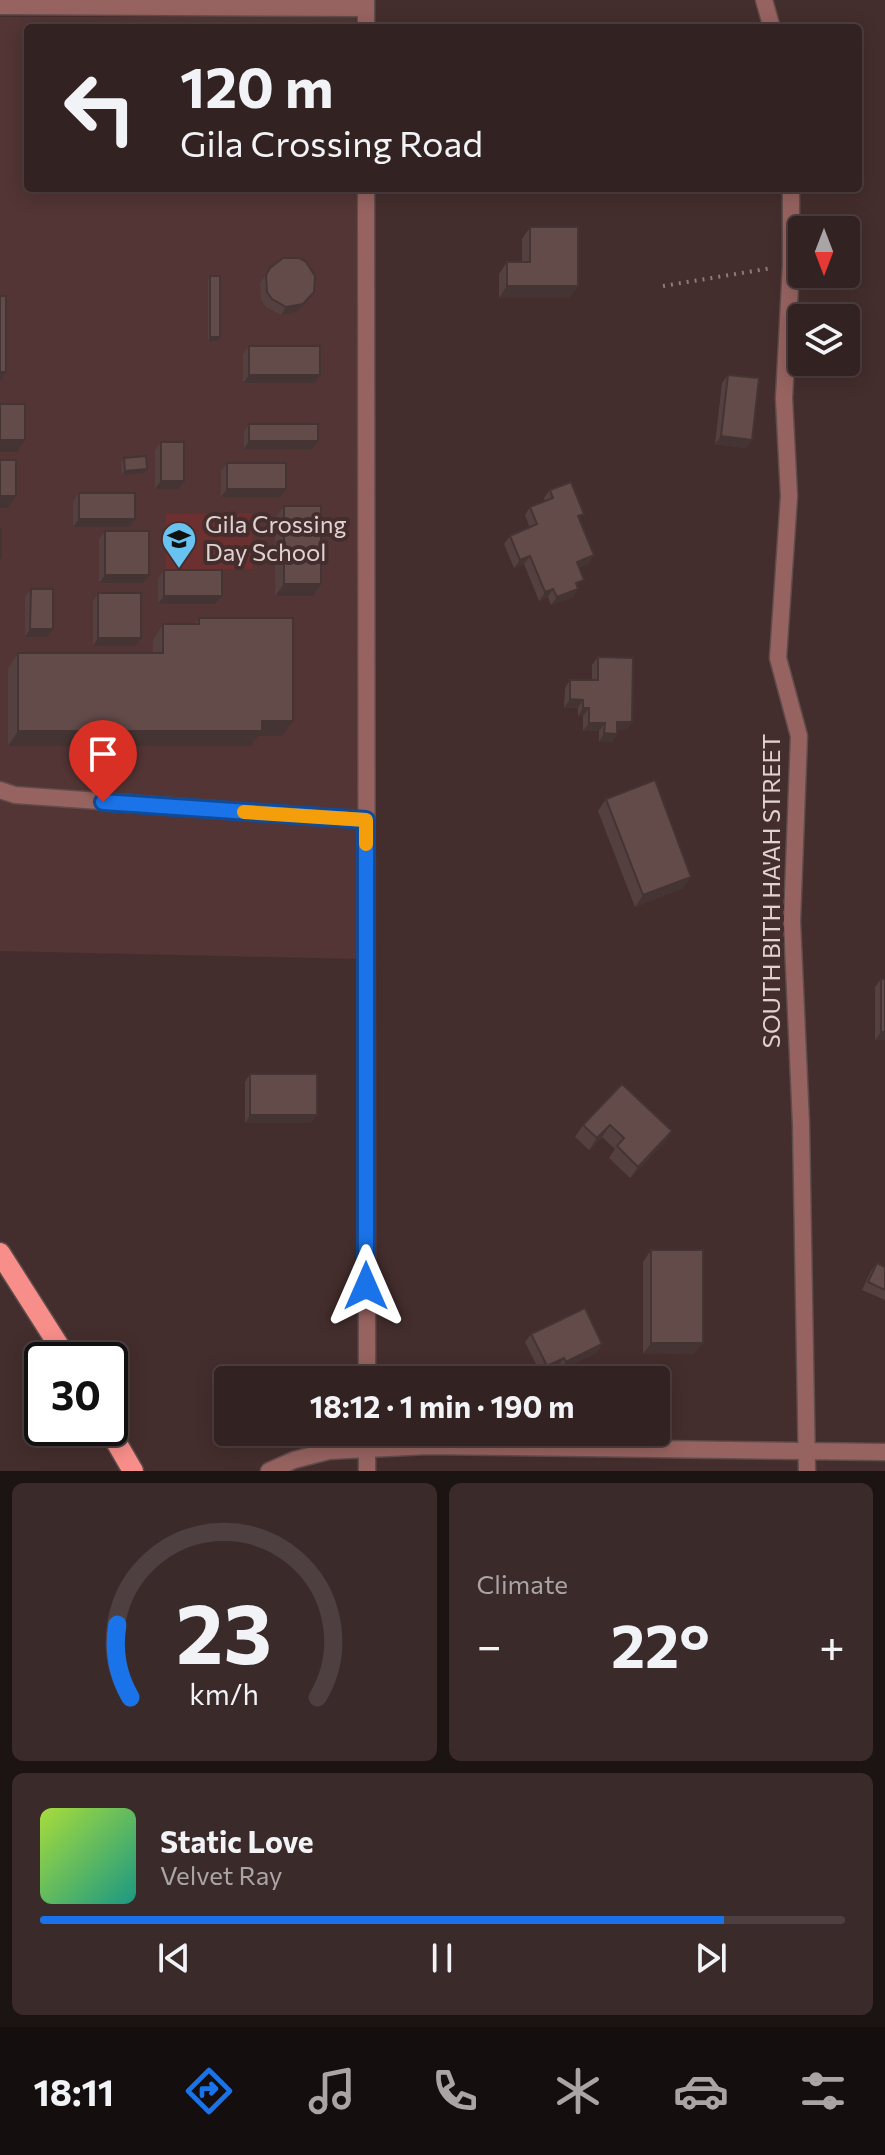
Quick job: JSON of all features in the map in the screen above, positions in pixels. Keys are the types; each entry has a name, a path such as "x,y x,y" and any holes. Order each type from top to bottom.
{"main road":[{"path":"0,1253 57,1342"},
{"path":"118,1446 133,1471"}],"street":[{"path":"764,0 771,24"},
{"path":"0,6 366,4"},
{"path":"366,192 367,1366"},
{"name":"SOUTH BITH HA'AH STREET","path":"791,192 791,216"},
{"name":"SOUTH BITH HA'AH STREET","path":"790,288 784,398 789,496 778,658 799,736 792,921 801,1124 807,1471"},
{"path":"0,790 15,795 366,820"},
{"path":"269,1471 294,1460 346,1446"},
{"path":"367,1446 367,1471"},
{"path":"427,1446 885,1452"}],"path":[{"path":"663,286 788,265"}],"shaded area":[{"name":"Gila Crossing Day School","path":"0,17 355,17 355,24 24,24 24,192 356,192 360,959 0,951"},
{"path":"252,513 253,569 166,570 166,514"}],"building":[{"path":"530,227 578,227 578,286 507,286 507,262 530,262"},
{"path":"283,258 299,258 306,262 315,276 314,292 303,304 286,307 267,292 266,275"},
{"path":"210,276 220,276 220,337 210,337"},
{"path":"0,296 6,296 6,372 0,372"},
{"path":"249,346 320,346 320,375 249,375"},
{"path":"728,375 759,378 752,440 721,436"},
{"path":"0,404 25,404 25,440 0,440"},
{"path":"249,424 318,424 318,441 249,441"},
{"path":"161,442 184,442 184,481 161,481"},
{"path":"146,456 147,469 125,471 124,458"},
{"path":"0,460 16,460 16,496 0,496"},
{"path":"227,463 286,463 286,489 227,489"},
{"path":"571,482 584,514 578,516 594,555 577,562 584,580 576,583 578,589 557,597 553,589 545,592 530,556 520,560 510,536 537,524 530,507 553,498 550,490"},
{"path":"79,493 135,493 135,519 79,519"},
{"path":"284,506 321,506 321,584 284,584"},
{"path":"105,531 149,531 149,575 105,575"},
{"path":"164,570 222,570 222,596 164,596"},
{"path":"31,589 53,589 53,629 30,629"},
{"path":"98,593 141,593 141,638 98,638"},
{"path":"199,618 293,618 293,721 262,721 262,731 18,731 18,653 163,653 163,624 199,624"},
{"path":"598,657 633,658 632,722 617,722 617,734 604,733 605,723 589,723 589,708 583,708 583,700 570,699 570,680 598,680"},
{"path":"655,780 691,877 643,895 606,799"},
{"path":"881,979 885,979 885,1032 881,1032"},
{"path":"250,1074 317,1074 317,1115 250,1115"},
{"path":"622,1084 672,1131 638,1167 617,1146 624,1138 610,1125 597,1138 583,1125"},
{"path":"651,1250 703,1250 703,1343 651,1343"},
{"path":"877,1263 885,1267 885,1290 868,1282"},
{"path":"585,1308 602,1344 566,1362 564,1358 547,1366 531,1334"}],"slow traffic":[{"path":"244,812 366,820 366,844"}],"place":[{"name":"Gila Crossing Day School","path":"179,570"}],"route":[{"path":"103,802 366,820 366,1286"}]}
